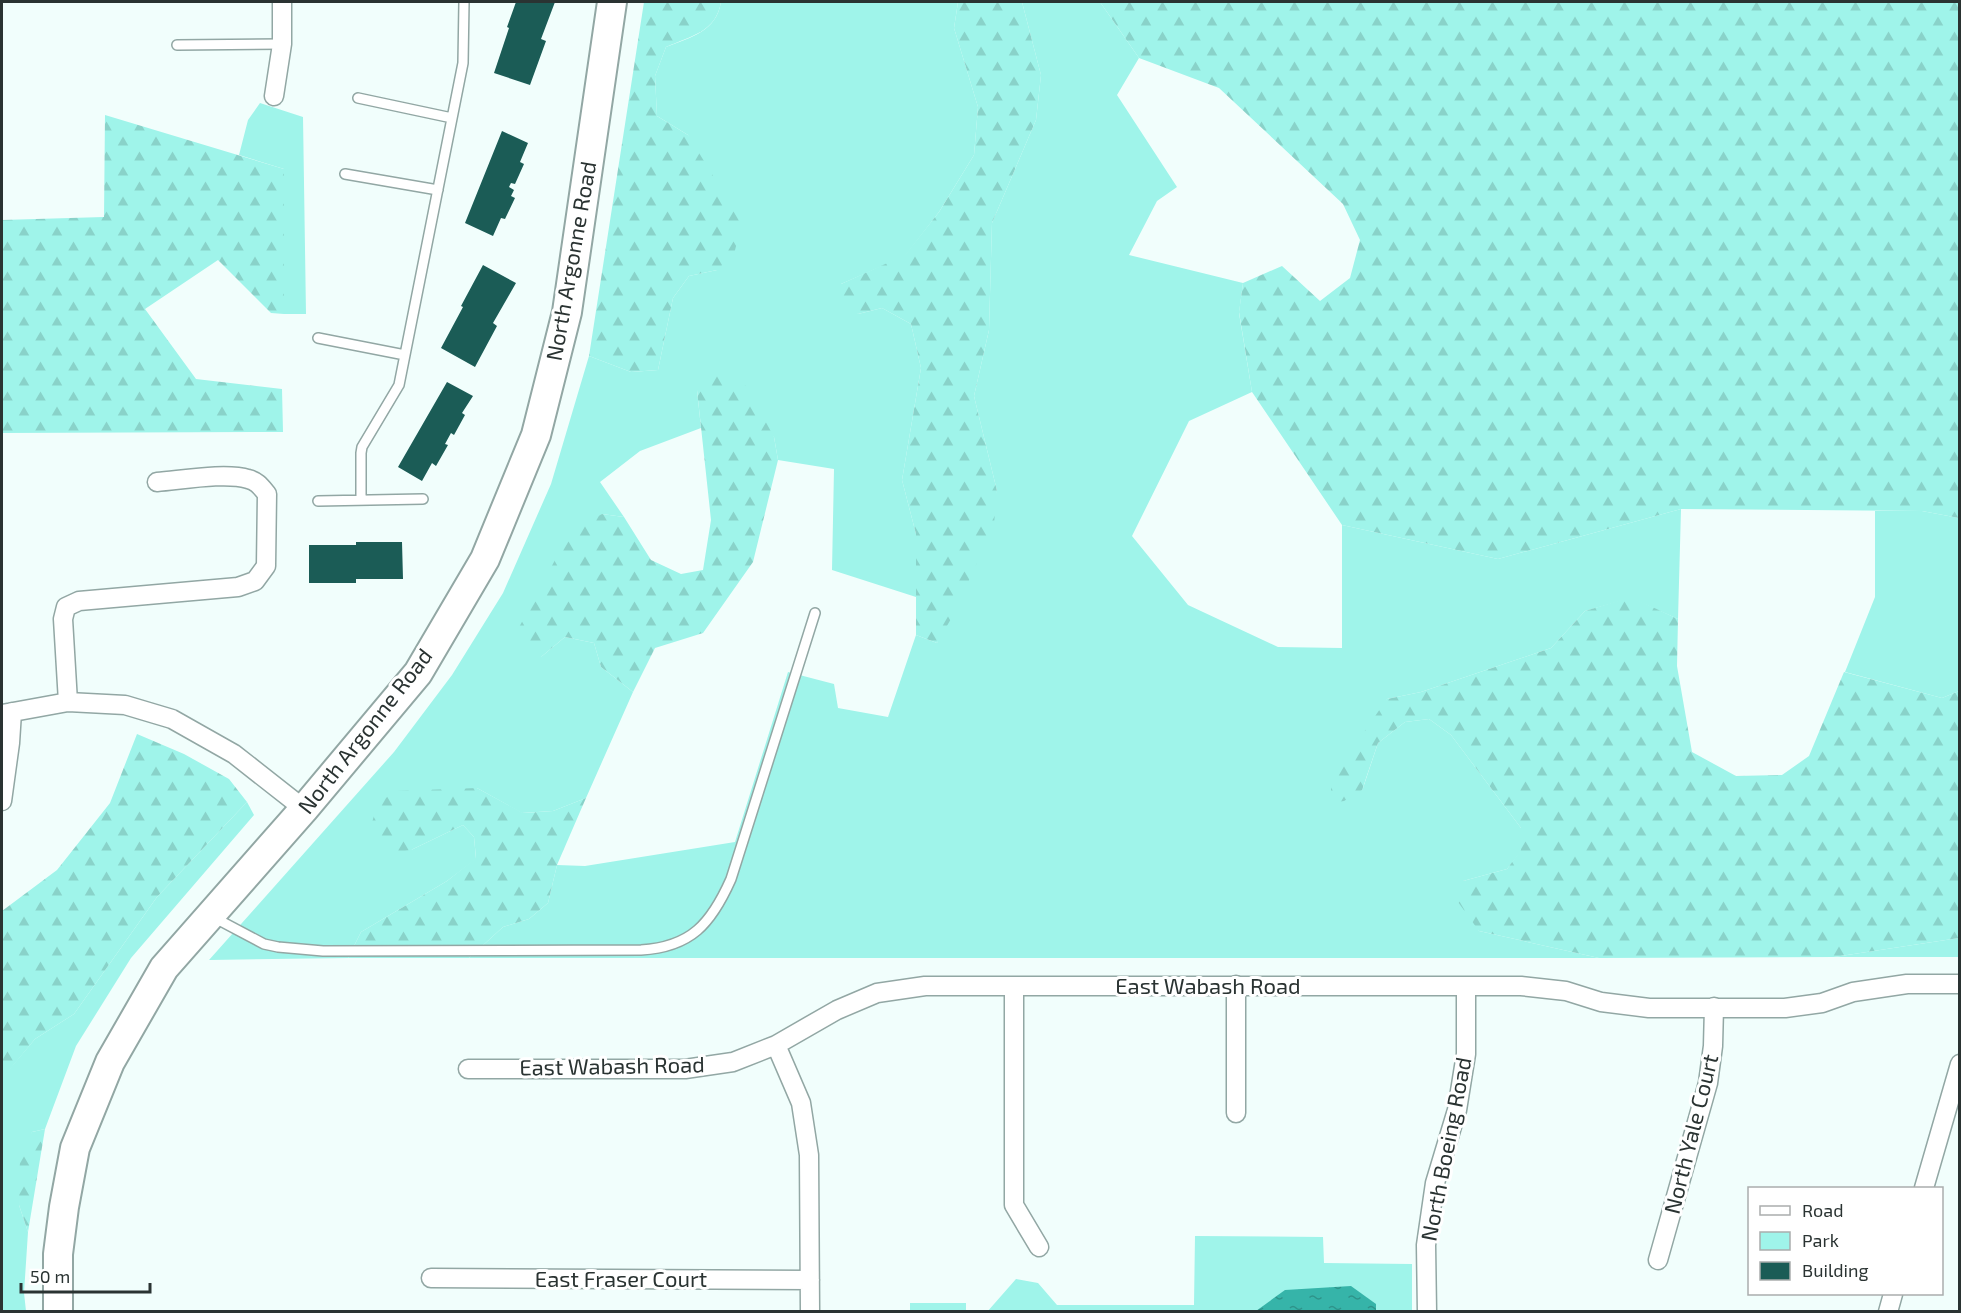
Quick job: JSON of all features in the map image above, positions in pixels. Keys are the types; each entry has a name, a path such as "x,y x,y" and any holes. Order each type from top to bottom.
{"main road":[{"name":"North Argonne Road","path":"58,1311 58,1254 75,1148 115,1052 165,968 304,809 418,673 485,559 536,435 567,312 612,2"}],"street":[{"path":"274,96 282,44 282,2"},
{"path":"68,702 63,619 66,607 79,601 238,587 255,581 266,566 267,494 259,484 250,479 234,476 157,482"},
{"path":"2,801 10,743 7,713 68,702 125,705 172,718 234,754 304,809"},
{"name":"East Wabash Road","path":"468,1068 684,1069 733,1062 776,1045 837,1010 878,993 925,986 1521,986 1566,991 1601,1002 1649,1008 1785,1008 1822,1003 1853,992 1907,984 1959,984"},
{"path":"1236,985 1236,1113"},
{"path":"1014,986 1014,1205 1039,1247"},
{"name":"North Boeing Road","path":"1427,1311 1426,1245 1435,1183 1457,1110 1466,1054 1466,986"},
{"name":"North Yale Court","path":"1658,1260 1708,1083 1713,1046 1714,1007"},
{"path":"776,1045 801,1103 808,1145 810,1311"},
{"path":"1924,1187 1959,1064"},
{"name":"East Fraser Court","path":"431,1278 810,1280"},
{"path":"1888,1311 1892,1295"}],"lane":[{"path":"361,500 362,447 399,385 463,63 464,2"},
{"path":"177,45 282,44"},
{"path":"358,98 452,117"},
{"path":"345,174 438,190"},
{"path":"318,338 405,355"},
{"path":"318,501 423,499"},
{"path":"210,916 264,944 323,951 641,950 657,949 685,940 709,917 723,897 731,879 815,613"}],"green space":[{"path":"644,2 721,2 714,20 708,27 666,47 655,76 657,116 688,135 742,223 734,254 717,270 689,276 673,298 658,370 631,372 589,356"},
{"path":"721,2 958,2 954,28 978,107 974,155 939,212 905,256 841,284 858,314 882,308 911,324 921,368 902,480 916,534 916,597 832,570 834,469 778,460 774,437 697,390 701,428 640,451 600,482 624,517 602,514 541,657 565,637 594,643 601,667 633,692 586,798 553,811 522,813 477,788 411,850 463,825 474,837 476,859 447,881 361,932 348,958 209,960 394,752 452,675 503,593 551,484 589,356 631,372 658,370 673,298 689,276 717,270 688,135 657,116 655,76 666,47 708,27 714,20"},
{"path":"958,2 1022,2 1041,75 1036,120 992,223 989,330 974,396 997,491 994,524 955,612 937,643 916,635 916,534 902,480 921,368 911,324 882,308 858,314 837,303 841,284 905,255 939,212 974,155 978,107 954,28"},
{"path":"1022,2 1100,2 1139,58 1117,95 1177,187 1157,201 1129,255 1243,283 1239,313 1252,392 1189,421 1132,536 1188,605 1278,647 1342,648 1342,525 1498,559 1681,509 1678,619 1631,598 1585,611 1551,648 1421,692 1387,699 1362,791 1378,743 1405,722 1429,719 1451,735 1521,828 1522,850 1507,869 1463,881 1479,931 1599,958 469,958 503,927 529,919 548,903 557,865 585,866 735,842 788,672 834,684 838,708 888,717 916,635 937,643 997,491 974,396 989,330 992,223 1036,120 1041,75"},
{"path":"1100,2 1959,2 1959,518 1922,511 1681,509 1498,559 1342,525 1252,392 1239,312 1243,283 1282,266 1320,301 1350,278 1360,240 1343,204 1219,88 1139,58"},
{"path":"260,103 303,117 306,314 284,314 284,169 239,155 248,120"},
{"path":"105,115 284,169 284,314 271,313 218,260 145,309 196,379 282,389 283,432 2,433 2,220 104,217"},
{"path":"717,372 746,386 774,437 778,460 753,562 703,633 655,648 633,692 601,667 594,643 565,637 541,657 527,658 516,633 570,532 602,514 624,517 651,560 681,574 703,570 711,520 697,390"},
{"path":"1875,511 1922,511 1959,518 1959,691 1942,698 1845,672 1875,597"},
{"path":"1631,597 1678,619 1677,666 1692,752 1736,776 1782,775 1809,756 1844,672 1942,698 1959,691 1959,938 1834,957 1599,958 1479,931 1458,902 1463,881 1507,869 1521,850 1521,828 1451,735 1429,719 1405,722 1378,743 1362,790 1344,801 1330,803 1332,778 1387,699 1421,692 1551,648 1585,611"},
{"path":"137,734 184,754 229,779 247,802 157,897 74,1014 35,1039 2,1079 2,911 57,870 110,803"},
{"path":"477,788 523,813 553,811 586,798 557,865 548,903 529,919 503,927 469,958 348,958 361,932 447,881 476,858 474,837 463,825 411,850 386,854 369,832 378,803 396,791"},
{"path":"247,802 254,815 131,958 76,1046 45,1129 32,1132 19,1205 28,1232 24,1293 26,1311 2,1312 2,1078 35,1039 74,1014 157,897"},
{"path":"1959,938 1959,957 1834,957"},
{"path":"45,1129 28,1232 19,1205 20,1153 32,1132"},
{"path":"1195,1236 1323,1237 1324,1263 1412,1264 1412,1311 987,1312 1016,1279 1038,1283 1057,1305 1194,1305"},
{"path":"910,1303 966,1303 966,1311 910,1311"}],"water":[{"path":"1351,1286 1376,1304 1376,1311 1256,1311 1285,1290"}],"building":[{"path":"516,2 555,2 541,39 546,41 530,85 494,73"},
{"path":"502,131 528,143 520,162 524,164 515,184 511,183 509,187 514,190 511,196 515,198 505,219 501,218 493,236 465,223"},
{"path":"483,265 516,283 493,323 497,326 475,367 441,348"},
{"path":"447,382 473,396 462,413 465,415 454,435 451,433 445,444 448,445 436,466 432,463 422,481 398,467"},
{"path":"356,542 402,542 403,579 356,579 356,583 309,583 309,545 356,545"}]}
